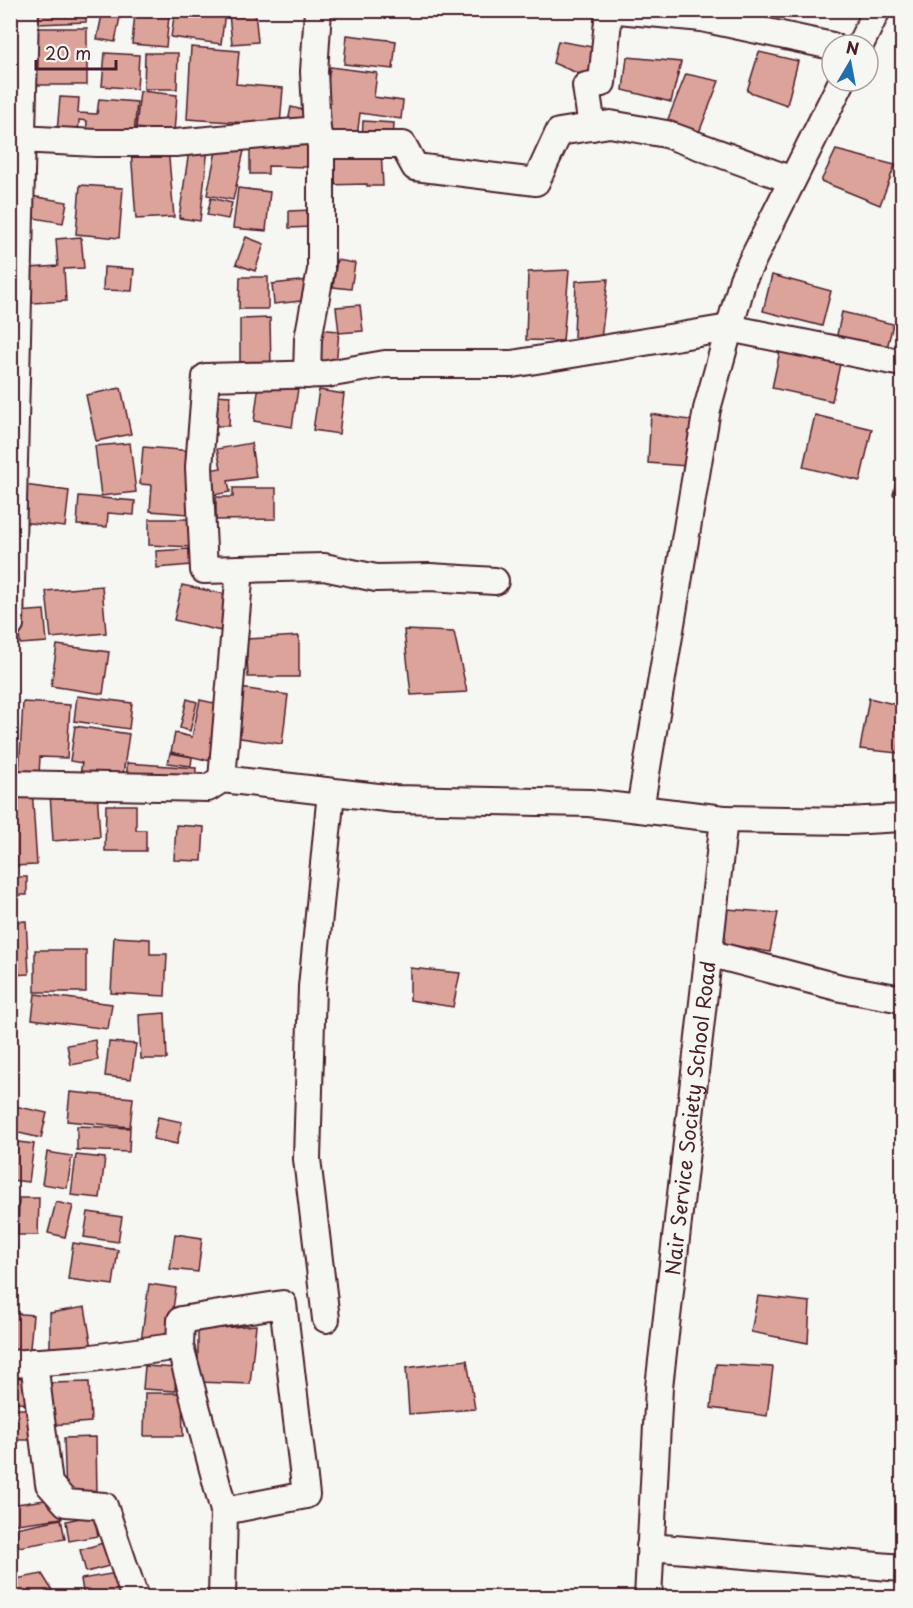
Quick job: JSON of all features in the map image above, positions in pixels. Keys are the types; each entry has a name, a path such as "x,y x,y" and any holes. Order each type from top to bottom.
{"street":[{"path":"10,625 14,331 25,10"},
{"path":"307,375 308,339 321,270 319,138 314,72 318,10"},
{"path":"592,127 586,86 602,83 609,10"},
{"path":"618,10 703,14 820,43"},
{"path":"866,33 877,10"},
{"path":"640,809 706,409 743,279 836,93"},
{"path":"20,139 96,143 176,143 319,138 403,145 415,167 536,182 559,132 610,124 666,134 792,180"},
{"path":"495,581 430,577 376,578 324,567 204,570 199,467 206,377 327,374 385,364 512,364 729,328 903,363"},
{"path":"222,779 240,569"},
{"path":"10,784 208,788 222,779 395,799 589,803 724,819 848,821 903,818"},
{"path":"326,1319 307,1159 312,987 331,792"},
{"name":"Nair Service Society School Road","path":"648,1598 659,1387 724,819"},
{"path":"708,953 841,988 903,999"},
{"path":"222,1598 224,1510 180,1346 181,1320 283,1304 306,1496 224,1510"},
{"path":"135,1598 104,1506 66,1503 49,1484 22,1363 85,1359 180,1346"},
{"path":"650,1547 903,1568"}],"building":[{"path":"39,10 86,10 86,22 39,24"},
{"path":"103,10 121,12 115,42 97,39"},
{"path":"175,10 225,12 221,44 171,37"},
{"path":"255,11 258,42 232,44 229,14"},
{"path":"135,13 169,16 166,47 132,44"},
{"path":"33,28 87,28 87,85 33,85"},
{"path":"347,35 396,41 393,69 344,64"},
{"path":"558,41 604,49 594,80 553,63"},
{"path":"191,47 239,51 236,84 283,88 280,125 187,119"},
{"path":"759,52 798,61 787,105 747,91"},
{"path":"105,53 139,55 137,89 102,86"},
{"path":"145,53 178,53 177,89 144,89"},
{"path":"627,57 681,62 671,102 623,90"},
{"path":"330,67 377,73 374,97 403,101 401,119 360,113 357,137 321,132"},
{"path":"686,74 719,81 698,135 666,124"},
{"path":"140,91 177,95 174,132 136,128"},
{"path":"60,97 79,98 78,113 97,114 99,99 137,102 134,134 86,139 87,121 79,120 78,135 57,133"},
{"path":"291,107 312,112 308,127 288,122"},
{"path":"363,121 394,123 393,142 362,140"},
{"path":"218,141 245,146 233,200 207,195"},
{"path":"190,144 208,147 200,221 179,218"},
{"path":"250,144 309,145 309,167 268,166 268,174 250,174"},
{"path":"168,147 174,217 136,219 131,150"},
{"path":"381,150 383,186 325,185 324,152"},
{"path":"836,150 895,165 880,205 821,181"},
{"path":"80,185 123,188 119,238 76,234"},
{"path":"238,188 270,192 266,231 233,228"},
{"path":"31,196 67,202 63,223 28,217"},
{"path":"211,198 232,203 228,219 207,215"},
{"path":"312,210 312,227 289,228 289,211"},
{"path":"81,237 84,268 64,269 66,301 32,303 30,268 58,266 56,239"},
{"path":"246,237 264,244 255,271 236,264"},
{"path":"337,260 355,263 351,289 333,287"},
{"path":"104,267 134,269 132,291 103,290"},
{"path":"569,270 563,341 526,340 528,272"},
{"path":"772,275 831,291 822,326 763,311"},
{"path":"240,277 268,277 268,309 239,309"},
{"path":"608,279 601,339 574,337 576,281"},
{"path":"308,280 310,300 274,304 272,284"},
{"path":"360,305 363,331 339,333 336,307"},
{"path":"842,312 893,324 885,356 835,344"},
{"path":"270,318 271,370 240,370 240,319"},
{"path":"315,329 339,331 336,366 312,364"},
{"path":"780,351 840,364 832,401 772,388"},
{"path":"259,384 298,389 292,427 254,421"},
{"path":"121,388 131,434 96,441 86,395"},
{"path":"319,390 344,394 339,434 313,430"},
{"path":"215,395 230,396 229,426 215,426"},
{"path":"651,414 696,421 687,466 648,463"},
{"path":"815,415 872,429 860,481 803,467"},
{"path":"130,443 136,492 101,496 95,446"},
{"path":"251,443 256,477 228,481 230,492 208,496 203,471 221,468 217,449"},
{"path":"143,447 193,451 188,514 150,511 152,485 140,484"},
{"path":"902,456 902,497 893,495"},
{"path":"24,485 69,491 65,527 20,522"},
{"path":"233,488 276,488 276,519 216,520 216,497 233,497"},
{"path":"79,496 135,501 134,515 108,513 107,527 77,525"},
{"path":"149,519 194,519 193,547 149,545"},
{"path":"190,549 191,565 157,568 156,551"},
{"path":"182,585 229,595 221,631 174,620"},
{"path":"102,586 106,633 51,638 46,591"},
{"path":"44,610 47,642 20,644 17,612"},
{"path":"404,630 454,632 467,692 411,695"},
{"path":"299,636 299,677 248,677 246,639"},
{"path":"57,645 109,652 103,694 51,686"},
{"path":"240,688 288,695 282,744 234,737"},
{"path":"77,696 132,703 129,729 74,721"},
{"path":"869,698 902,706 902,728 898,753 860,749"},
{"path":"187,699 197,702 190,731 180,728"},
{"path":"200,700 223,705 211,761 171,752 175,733 192,737"},
{"path":"23,702 70,705 67,758 40,757 39,774 19,773"},
{"path":"75,726 129,734 122,781 80,774 82,763 70,761"},
{"path":"170,753 192,757 191,766 168,763"},
{"path":"127,763 196,768 195,785 127,780"},
{"path":"32,788 37,865 10,866 10,789"},
{"path":"97,790 100,837 53,841 50,793"},
{"path":"106,805 136,805 136,830 146,830 146,851 105,851"},
{"path":"176,825 204,827 202,861 174,860"},
{"path":"10,877 27,877 27,895 10,895"},
{"path":"727,909 778,913 770,952 724,944"},
{"path":"26,921 29,974 10,975 10,922"},
{"path":"114,937 150,939 150,954 167,954 165,996 111,993"},
{"path":"35,950 86,950 86,992 35,992"},
{"path":"410,968 460,973 453,1007 410,1000"},
{"path":"35,994 112,1004 108,1029 32,1019"},
{"path":"165,1013 167,1059 141,1059 139,1015"},
{"path":"95,1040 98,1060 71,1065 67,1045"},
{"path":"109,1042 136,1044 131,1079 105,1076"},
{"path":"70,1092 133,1098 130,1127 67,1121"},
{"path":"10,1105 47,1113 41,1138 10,1131"},
{"path":"158,1117 182,1122 177,1144 153,1139"},
{"path":"77,1126 130,1128 129,1152 77,1150"},
{"path":"10,1141 34,1144 29,1182 10,1180"},
{"path":"47,1152 72,1156 67,1188 42,1184"},
{"path":"76,1155 105,1158 100,1198 71,1195"},
{"path":"19,1198 39,1198 38,1235 18,1235"},
{"path":"56,1202 73,1206 65,1237 48,1233"},
{"path":"14,1203 17,1253 10,1254 10,1204"},
{"path":"88,1212 122,1217 118,1242 84,1237"},
{"path":"175,1234 202,1238 198,1272 170,1269"},
{"path":"73,1243 118,1250 113,1285 68,1279"},
{"path":"149,1284 176,1288 168,1345 141,1341"},
{"path":"758,1296 810,1302 808,1343 751,1332"},
{"path":"85,1307 93,1354 50,1353 50,1313"},
{"path":"10,1313 33,1315 29,1359 10,1357"},
{"path":"256,1325 250,1384 198,1382 198,1330"},
{"path":"467,1360 475,1409 409,1414 406,1368"},
{"path":"716,1364 773,1367 767,1416 711,1408"},
{"path":"145,1366 176,1368 175,1391 143,1389"},
{"path":"10,1371 31,1376 24,1404 10,1400"},
{"path":"89,1382 91,1422 52,1425 50,1383"},
{"path":"145,1393 182,1393 183,1436 144,1436"},
{"path":"10,1409 35,1409 35,1440 10,1440"},
{"path":"96,1437 97,1496 66,1498 64,1438"},
{"path":"59,1498 62,1518 10,1525 10,1505"},
{"path":"94,1515 98,1536 69,1541 66,1521"},
{"path":"61,1519 65,1539 19,1547 15,1528"},
{"path":"103,1543 109,1566 86,1572 80,1550"},
{"path":"122,1572 126,1598 84,1598 81,1579"},
{"path":"42,1574 52,1590 51,1598 10,1598 10,1580"}]}
